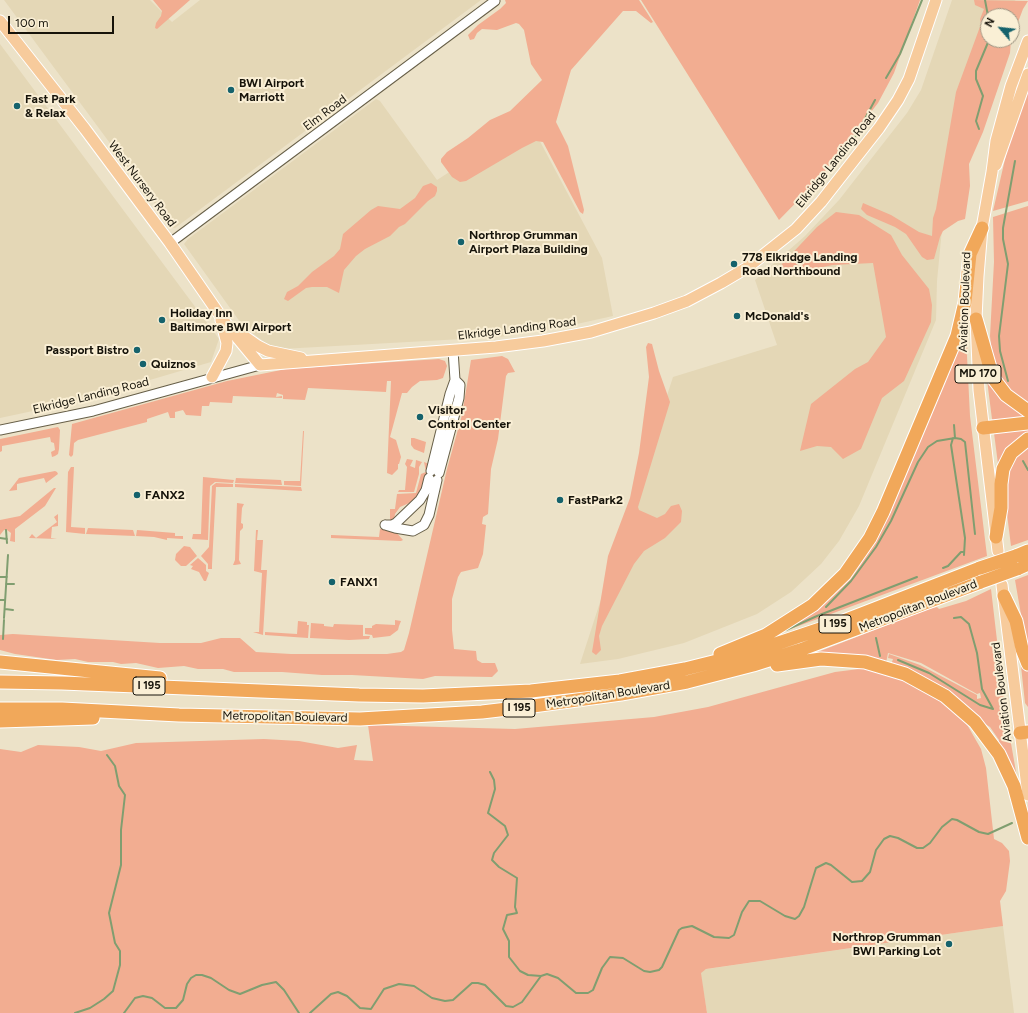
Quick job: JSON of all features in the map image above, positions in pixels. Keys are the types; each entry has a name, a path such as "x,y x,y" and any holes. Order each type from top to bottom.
{"highway":[{"path":"685,669 756,640 790,621 830,589 859,556 883,512 957,336 966,302 970,254 982,228"},
{"path":"976,319 993,378 1006,395 1028,411"},
{"path":"983,428 1028,423"},
{"path":"996,537 1001,508 1001,484 1003,469 1011,453 1028,439"},
{"name":"Metropolitan Boulevard","path":"0,682 62,683 359,695 488,694 620,681 685,669 749,653 795,639 980,568 1022,560"},
{"name":"Metropolitan Boulevard","path":"0,709 62,709 179,715 360,719 482,712 621,694 687,682 800,650 982,582 1022,560"},
{"path":"1003,591 1016,621 1022,649 1028,664"},
{"path":"718,674 743,672 800,661 840,659 886,667 922,682 961,708 993,745 1004,762 1014,786 1028,838"},
{"path":"0,662 297,692"},
{"path":"0,721 179,715"}],"main road":[{"name":"Elkridge Landing Road","path":"260,365 453,350 543,341 602,329 654,313 687,301 721,284 748,267 796,229 821,202 885,119 909,79 936,0"},
{"name":"West Nursery Road","path":"0,21 85,129 170,243 226,324 260,365"},
{"name":"Aviation Boulevard","path":"998,551 976,355 976,319 982,228 992,172 994,147 1011,86 1028,41"},
{"name":"Aviation Boulevard","path":"992,172 1028,74"},
{"path":"212,377 226,351 227,343 219,313"},
{"path":"226,324 258,346 268,351 311,360"},
{"name":"Aviation Boulevard","path":"1003,591 1024,732 1028,795"}],"street":[{"name":"Elm Road","path":"170,243 495,1"},
{"path":"434,476 420,500 396,523 392,525 385,524 395,528 413,531 424,526 429,515 434,476 449,399 456,380 453,350"},
{"name":"Elkridge Landing Road","path":"0,430 93,411 260,365"}],"shaded area":[{"path":"4,0 150,0 172,22 200,0 481,0 175,228 172,227"},
{"path":"153,0 190,0 157,29 155,28 156,23 161,16 162,11"},
{"path":"505,0 639,0 653,22 651,23 636,11 623,11 571,70 556,122 568,146 584,210 583,214 580,212 543,142 536,141 522,148 466,181 460,182 452,177 441,162 441,159 447,152 468,138 490,120 510,111 542,80 531,64 524,30 519,24 516,23 497,30 482,29 477,33 474,39 470,40 468,35 478,25 500,9 506,3"},
{"path":"641,0 920,0 894,73 878,103 818,180 779,220"},
{"path":"952,0 1016,0 1002,8 980,8 980,48 986,48 942,229 937,281 936,320 859,506 839,541 821,564 791,592 757,614 684,643 618,659 580,664 673,377 777,345 755,280 805,236 839,200 907,113 921,90"},
{"path":"974,0 1028,1 1020,17 1020,8 982,8 975,5"},
{"path":"980,27 980,48 1010,48 983,132 969,164 970,186 965,219 958,221 943,231 934,259 927,260 922,257 906,234 895,227 867,215 861,209 863,203 891,215 919,232 932,236 933,218 936,209 956,92"},
{"path":"0,44 219,339 211,362 75,402 0,418"},
{"path":"1028,86 1028,201 993,211 1009,142"},
{"path":"376,99 380,101 437,180 525,123 535,132 602,258 613,316 563,327 499,337 281,349 267,344 243,326 184,244 188,239"},
{"path":"431,183 437,187 435,196 390,236 365,249 356,256 344,270 339,293 327,287 312,287 306,288 288,301 284,299 287,292 298,286 312,272 334,256 340,249 343,234 371,210 378,206 400,209 415,198 423,186"},
{"path":"1028,206 1028,406 1003,387 993,362 990,336 994,262 993,217"},
{"path":"836,212 859,215 891,235 902,255 929,289 932,305 931,322 904,381 882,398 861,449 843,459 831,447 817,446 800,451 811,404 855,369 868,362 886,337 873,263 833,265 783,275 782,264 817,227"},
{"path":"964,327 968,329 967,356 970,416 987,556 777,634 850,574"},
{"path":"648,343 652,344 659,371 670,402 638,507 639,510 657,518 665,514 671,506 679,504 682,511 681,522 665,538 644,551 634,564 602,626 599,636 601,650 596,655 592,652 608,556 630,498 639,453 649,377 646,347"},
{"path":"502,356 508,359 515,372 508,373 506,376 498,439 491,469 488,514 483,517 482,524 486,525 483,554 478,568 461,572 458,577 452,599 452,630 454,649 476,651 477,660 482,663 495,663 498,671 492,677 435,676 423,679 282,672 234,672 223,669 198,669 184,666 158,668 136,663 121,664 113,662 88,662 75,659 57,660 15,654 0,650 0,635 13,634 160,643 201,643 221,638 240,638 256,652 291,654 387,654 401,652 404,650 409,633 447,469 462,415 471,360"},
{"path":"439,359 445,361 447,366 443,378 437,380 420,381 407,393 402,393 390,437 396,440 401,457 398,464 398,469 392,475 387,473 391,381 387,381 386,392 308,388 305,400 283,399 283,395 277,393 276,397 282,396 282,398 233,396 232,403 210,402 209,406 202,406 201,416 186,415 183,410 175,412 175,418 170,418 168,412 147,419 147,422 78,440 74,443 73,455 71,457 69,455 72,424 227,381 286,369"},
{"path":"987,380 1022,411 1028,420 994,422 992,419"},
{"path":"1028,426 1028,433 1009,446 998,464 994,433"},
{"path":"58,427 60,430 59,449 58,454 55,456 52,457 51,452 55,450 54,443 51,442 50,437 2,446 2,451 0,452 0,439"},
{"path":"303,431 301,486 284,485 284,481 300,481"},
{"path":"411,438 426,442 424,453 414,449 411,445"},
{"path":"1028,444 1028,540 1011,546 1004,490 1012,459"},
{"path":"407,459 413,460 410,466 415,468 416,460 422,462 419,467 419,474 414,492 398,492 399,490 405,490 407,467 405,464"},
{"path":"424,462 429,464 421,493 414,501 400,507 395,514 394,520 390,522 390,509 395,509 397,494 416,493 421,474 426,472"},
{"path":"71,467 74,467 71,527 85,528 85,534 66,532 68,472"},
{"path":"55,471 58,474 46,483 44,478 17,484 17,490 9,491 19,478"},
{"path":"203,477 234,480 233,483 215,482 210,486 208,540 192,539 193,534 201,534"},
{"path":"236,478 281,480 282,485 235,483"},
{"path":"216,483 233,484 233,487 216,487 212,569 208,569 208,564 201,556 209,547 212,486"},
{"path":"235,484 301,487 302,491 235,487"},
{"path":"54,488 56,488 45,506 15,529 15,542 10,541 11,533 7,530 4,530 0,535 0,520 20,516"},
{"path":"237,503 244,504 242,508 241,523 243,524 243,528 240,531 239,560 241,564 233,565 235,560"},
{"path":"58,514 58,526 52,527 51,538 57,539 29,538 32,534 36,538 57,522 54,517"},
{"path":"88,528 133,530 135,536 86,534"},
{"path":"380,529 395,531 403,540 331,538 331,535 379,537"},
{"path":"137,530 175,533 175,536 183,536 183,539 167,538 167,540 154,537 136,536"},
{"path":"256,530 258,530 257,540 263,540 261,570 267,570 263,635 253,632 259,632 262,573 254,571"},
{"path":"184,546 190,547 197,556 186,566 181,566 175,560 176,554"},
{"path":"198,558 206,565 206,571 209,573 206,581 204,581 199,572 191,569 193,566 190,565"},
{"path":"1028,575 1028,655 1015,580"},
{"path":"991,589 1005,709 1019,789 998,744 999,740 990,727 891,665 893,659 888,658 889,654 920,665 977,695 977,699 981,698 980,693 977,694 921,663 888,653 886,663 810,655 929,609 937,607 939,609 966,601"},
{"path":"395,620 401,621 398,630 390,636 373,638 372,635 365,634 365,628 372,628 372,626 376,624 395,625"},
{"path":"298,621 307,622 307,625 309,625 308,638 265,635 265,632 297,634"},
{"path":"311,623 324,624 324,626 333,627 334,624 363,625 363,636 370,636 369,639 349,640 310,638"},
{"path":"1020,657 1028,670 1028,707 1025,703"},
{"path":"867,668 925,684 965,721 981,749 986,768 994,839 1002,843 1009,851 1010,861 1006,891 1000,901 1003,926 706,969 701,973 707,1013 0,1013 0,749 21,752 38,745 79,747 101,751 136,743 264,739 299,741 338,748 357,745 354,760 373,761 368,725 515,729 654,717 708,707 835,672"},
{"name":"Northrop Grumman BWI Parking Lot","path":"1003,926 1014,1013 707,1013 700,970"}],"waterway":[{"path":"886,78 900,54 922,0"},
{"path":"985,0 986,8"},
{"path":"979,129 976,121 983,96 976,79 976,71 986,48"},
{"path":"831,170 853,141 875,100"},
{"path":"1008,381 1000,351 999,336 1008,264 1003,239 1003,228 1015,161"},
{"path":"954,425 955,438"},
{"path":"953,438 951,445 965,538 964,555"},
{"path":"826,607 851,581 876,547 891,521 918,462 928,447 937,441 955,438 961,439 965,442 975,534"},
{"path":"1023,461 1028,470"},
{"path":"6,530 7,543"},
{"path":"0,538 7,539"},
{"path":"943,568 948,566 961,552 964,552"},
{"path":"4,618 8,555"},
{"path":"0,577 7,577"},
{"path":"786,630 817,616 917,577"},
{"path":"6,584 14,584"},
{"path":"0,600 5,600"},
{"path":"5,609 13,610"},
{"path":"954,618 961,617 969,624 977,653 982,689 993,709"},
{"path":"3,639 4,620"},
{"path":"876,638 880,656"},
{"path":"898,660 929,673 980,705 993,709"},
{"path":"75,1013 90,1008 113,991 120,965 120,951 115,943 109,913 121,865 121,830 125,795 119,786 115,766 107,755"},
{"path":"490,772 494,780 495,789 488,813 505,826 508,835 494,853 492,860 499,867 517,878 515,907 517,913 507,915 503,929 509,941 509,957 520,971 528,975 541,976"},
{"path":"310,1013 331,994 338,992 347,996 360,1008 371,1009 384,989 399,984 414,986 432,998 445,1001 453,1000 472,983 478,983 485,985 506,1006 513,1007 522,1002 541,976 547,974 558,978 576,993 588,993 593,990 602,968 610,957 623,958 644,971 650,972 659,970 662,967 679,930 682,928 692,926 714,937 729,938 734,935 742,912 749,901 760,901 785,916 795,919 799,916 804,907 816,868 826,863 831,865 852,882 862,881 870,872 876,850 884,839 890,836 898,838 917,848 923,848 930,843 942,827 952,819 957,820 979,832 988,834 1012,823"},
{"path":"124,1013 135,998 143,996 152,998 165,1008 176,1008 183,1000 187,984 191,978 196,975 211,978 229,990 240,994 262,985 276,982 284,990 299,1013"}],"place":[{"name":"BWI Airport Marriott","path":"231,90"},
{"name":"Fast Park & Relax","path":"17,106"},
{"name":"Northrop Grumman Airport Plaza Building","path":"461,242"},
{"name":"778 Elkridge Landing Road Northbound","path":"734,264"},
{"name":"McDonald's","path":"737,316"},
{"name":"Holiday Inn Baltimore BWI Airport","path":"162,320"},
{"name":"Passport Bistro","path":"137,350"},
{"name":"Quiznos","path":"143,364"},
{"name":"Visitor Control Center","path":"420,417"},
{"name":"FANX2","path":"137,495"},
{"name":"FastPark2","path":"560,500"},
{"name":"FANX1","path":"332,582"},
{"name":"Northrop Grumman BWI Parking Lot","path":"949,944"}]}
